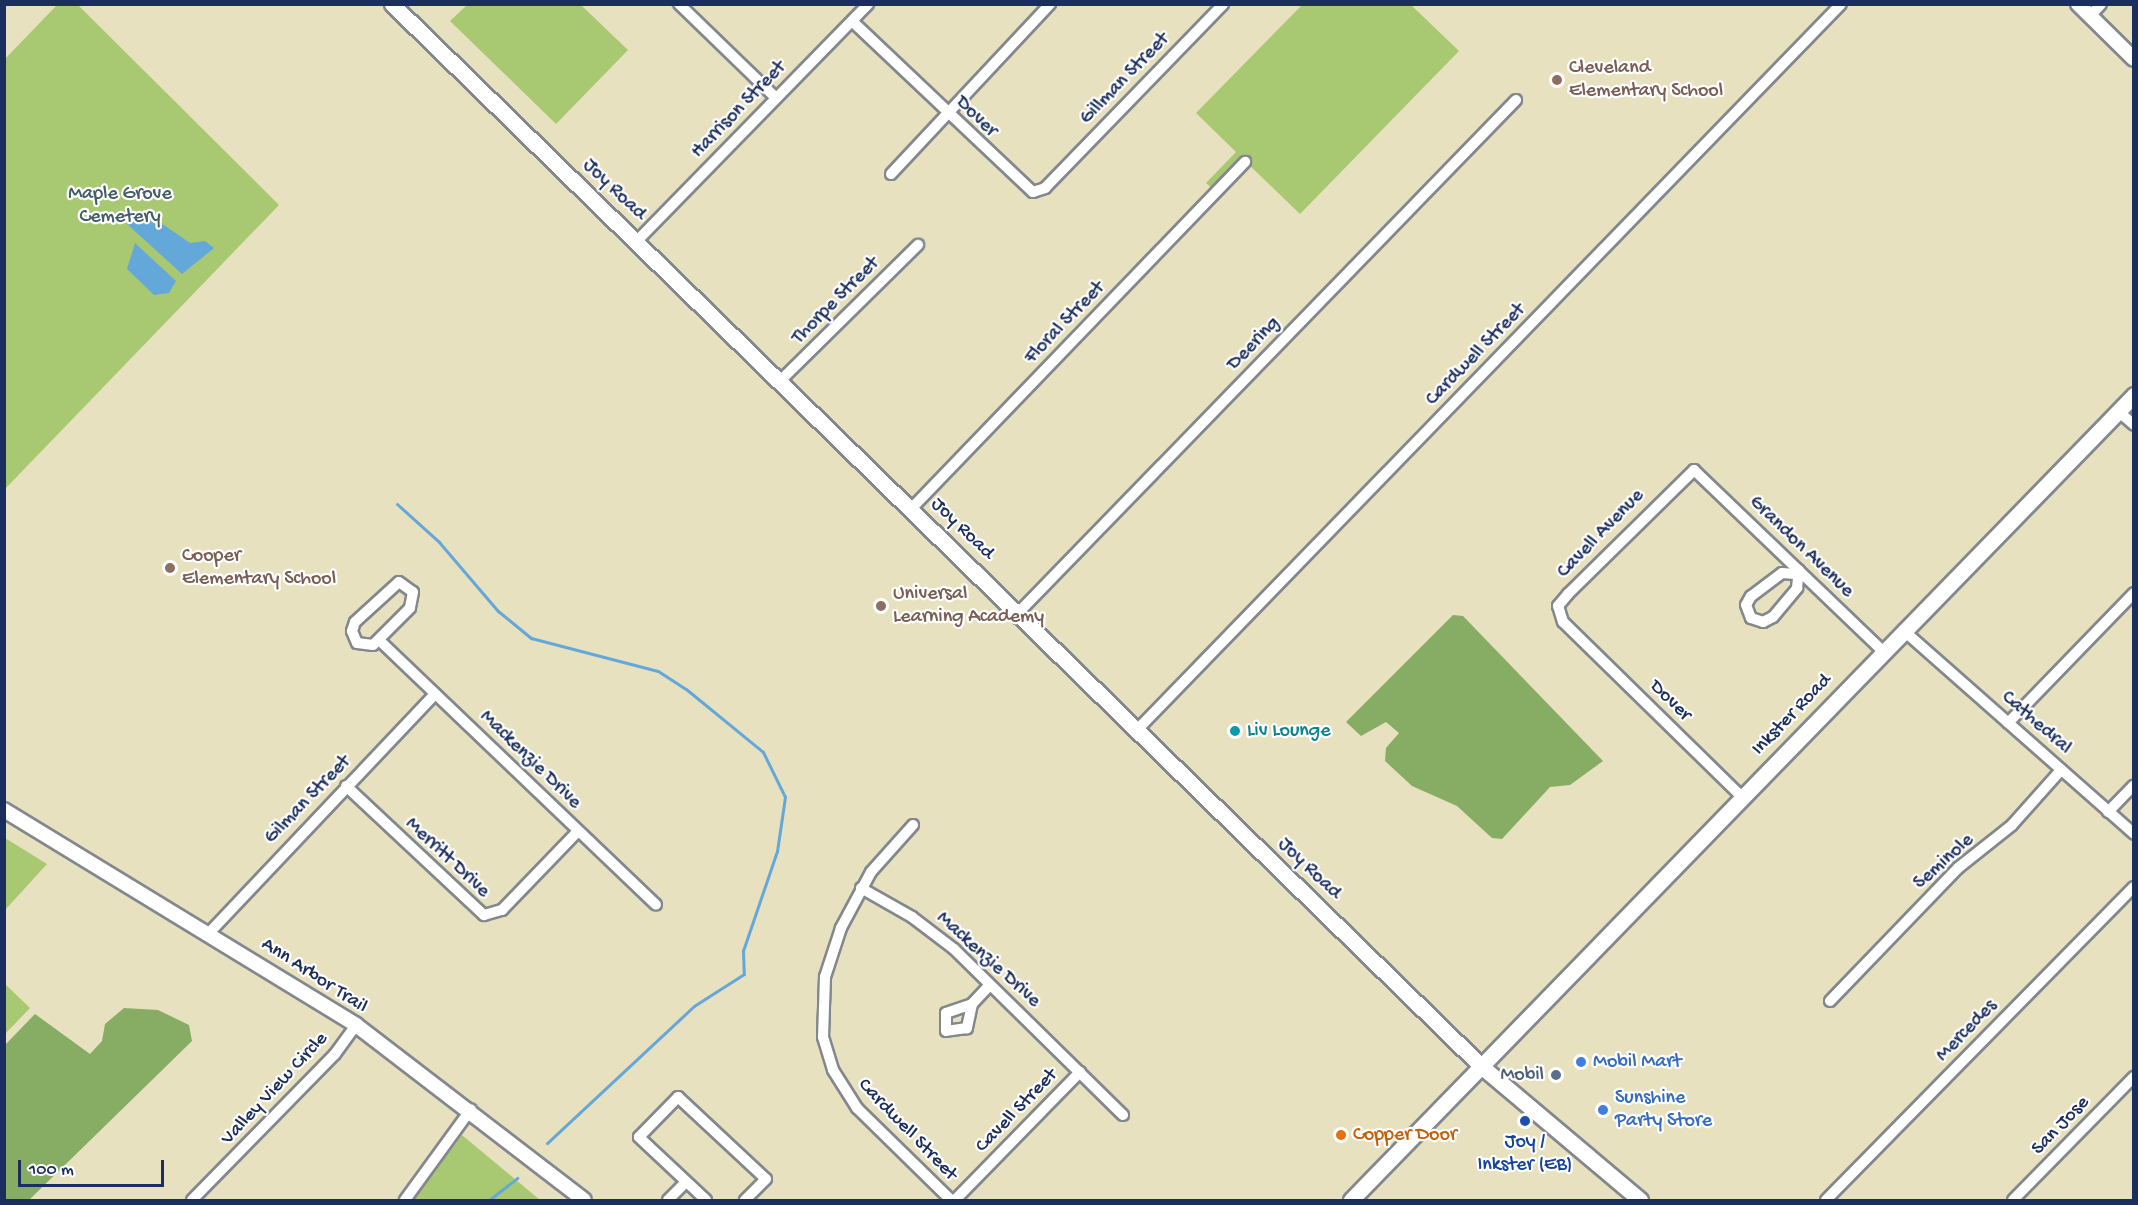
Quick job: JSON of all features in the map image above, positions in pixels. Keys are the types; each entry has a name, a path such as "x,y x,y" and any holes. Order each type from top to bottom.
{"main road":[{"name":"Joy Road","path":"392,4 1481,1066 1640,1200"},
{"name":"Inkster Road","path":"1351,1200 1883,651 1909,635 2133,395"}],"street":[{"path":"679,4 776,98"},
{"name":"Harrison Street","path":"637,241 868,4"},
{"path":"891,174 945,112 1050,4"},
{"name":"Gillman Street","path":"1079,152 1223,4"},
{"name":"Cardwell Street","path":"1137,730 1840,4"},
{"path":"2078,4 2133,58"},
{"path":"2090,16 2102,4"},
{"name":"Dover","path":"852,21 1028,190 1042,190 1079,152"},
{"name":"Deering","path":"1018,613 1516,100"},
{"name":"Floral Street","path":"911,509 1245,162"},
{"name":"Thorpe Street","path":"780,381 918,245"},
{"path":"2118,411 2133,425"},
{"name":"Grandon Avenue","path":"1694,470 1797,572 1883,651"},
{"name":"Cavell Avenue","path":"1572,632 1560,618 1561,601 1694,470"},
{"path":"1797,572 1797,588 1773,617 1763,622 1751,618 1746,605 1751,596 1782,573 1797,572"},
{"path":"405,584 413,603 379,640 370,646 357,643 353,626 389,587 405,584"},
{"path":"2008,723 2133,593"},
{"name":"Dover","path":"1572,632 1742,797"},
{"name":"Cathedral","path":"1909,635 2133,834"},
{"name":"Mackenzie Drive","path":"379,640 656,905"},
{"name":"Gilman Street","path":"208,933 435,694"},
{"name":"Seminole","path":"1830,1001 1958,868 2012,825 2061,770"},
{"path":"2108,812 2133,785"},
{"name":"Merritt Drive","path":"346,786 484,915 502,910 578,832"},
{"name":"Ann Arbor Trail","path":"4,810 356,1025 471,1109 584,1200"},
{"name":"Cardwell Street","path":"912,825 861,888 825,976 821,1016 828,1057 857,1108 953,1200"},
{"name":"Mercedes","path":"1826,1200 2133,887"},
{"name":"Mackenzie Drive","path":"861,888 928,929 990,985 1123,1115"},
{"path":"972,1004 990,985"},
{"name":"Valley View Circle","path":"192,1200 335,1054 356,1025"},
{"name":"Cavell Street","path":"953,1200 1080,1072"},
{"name":"San Jose","path":"2013,1200 2133,1077"},
{"path":"706,1200 693,1196 686,1182 639,1137 678,1097 766,1179 745,1200"},
{"path":"405,1200 471,1109"},
{"path":"668,1200 686,1182"}],"green space":[{"name":"Maple Grove Cemetery","path":"57,5 78,5 279,205 5,489 4,60"},
{"path":"467,5 581,5 628,50 556,124 450,21"},
{"path":"1302,5 1411,5 1459,51 1300,214 1246,162 1216,192 1206,183 1236,152 1196,113"},
{"path":"1453,615 1463,616 1603,761 1570,785 1550,787 1502,839 1492,838 1457,806 1412,786 1385,761 1386,748 1399,733 1386,722 1361,736 1346,722"},
{"path":"5,838 47,864 5,910"},
{"path":"4,983 30,1008 5,1034 4,1034"},
{"path":"124,1008 158,1010 189,1025 192,1041 29,1200 5,1200 5,1045 35,1014 90,1054 102,1041 105,1024"},
{"path":"462,1135 540,1200 413,1200"}],"water":[{"path":"128,211 158,221 190,243 205,241 214,248 182,274 127,224"},
{"path":"135,243 176,281 169,293 154,295 127,269"}],"waterway":[{"path":"397,504 439,542 498,611 531,638 658,671 686,689 763,752 785,797 777,851 743,951 744,974 694,1006 547,1143"},
{"path":"489,1200 517,1178"}],"place":[{"name":"Cleveland Elementary School","path":"1557,80"},
{"name":"Cooper Elementary School","path":"170,568"},
{"name":"Universal Learning Academy","path":"881,606"},
{"name":"Liv Lounge","path":"1235,731"},
{"name":"Mobil Mart","path":"1581,1062"},
{"name":"Mobil","path":"1556,1075"},
{"name":"Sunshine Party Store","path":"1603,1110"},
{"name":"Joy / Inkster (EB)","path":"1525,1121"},
{"name":"Copper Door","path":"1341,1135"}]}
